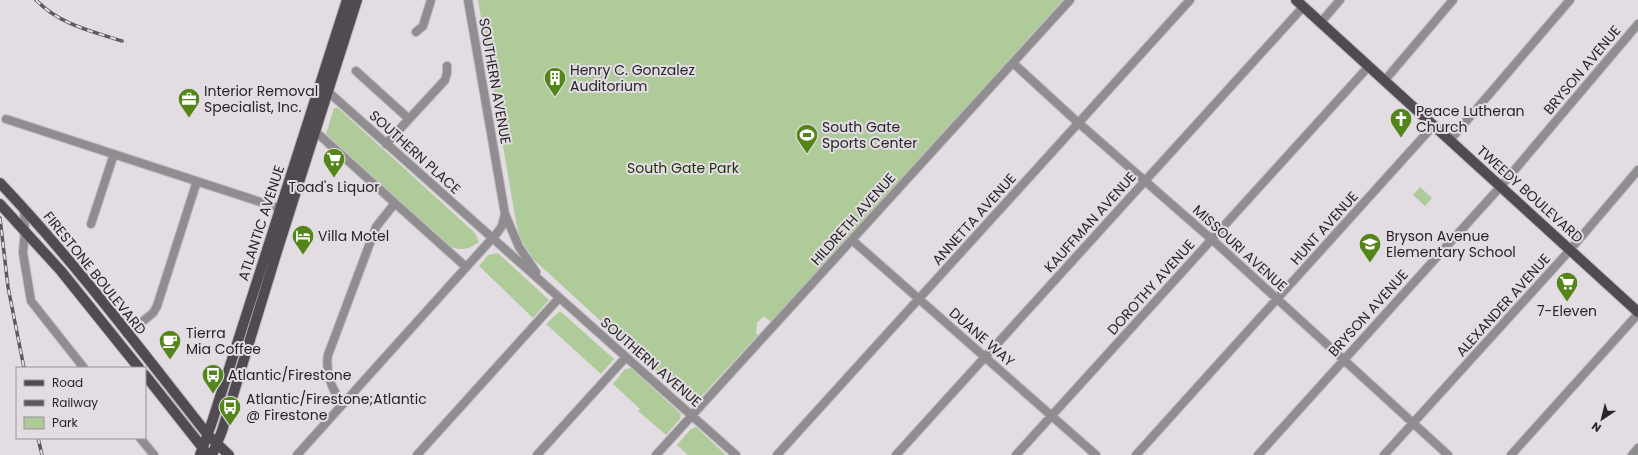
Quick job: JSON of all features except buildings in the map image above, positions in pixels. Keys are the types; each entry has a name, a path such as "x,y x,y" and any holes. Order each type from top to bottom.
{"main road":[{"name":"ATLANTIC AVENUE","path":"212,455 217,443 320,85 347,0"},
{"name":"ATLANTIC AVENUE","path":"204,453 208,435 285,210 316,132 357,0"},
{"name":"TWEEDY BOULEVARD","path":"1300,3 1638,313"},
{"name":"FIRESTONE BOULEVARD","path":"0,183 78,271 208,435 229,455"},
{"name":"FIRESTONE BOULEVARD","path":"0,204 25,230 92,309 138,367"},
{"path":"92,309 105,317 116,330 127,334"},
{"path":"146,376 204,453"}],"street":[{"path":"416,32 423,26 431,0"},
{"name":"SOUTHERN AVENUE","path":"468,0 505,214 519,247 549,289"},
{"name":"HILDRETH AVENUE","path":"656,455 1070,0"},
{"name":"ANNETTA AVENUE","path":"777,455 1190,0"},
{"path":"1321,22 1340,0"},
{"path":"1385,80 1454,0"},
{"path":"1450,140 1570,0"},
{"name":"KAUFFMAN AVENUE","path":"896,455 1145,181 1300,3"},
{"name":"BRYSON AVENUE","path":"1258,455 1501,186 1638,24"},
{"name":"MISSOURI AVENUE","path":"1013,63 1212,240 1448,455"},
{"path":"386,144 444,80 447,73 447,66"},
{"name":"DOROTHY AVENUE","path":"1016,455 1369,66"},
{"path":"356,71 409,119"},
{"name":"SOUTHERN PLACE","path":"320,85 492,239"},
{"path":"6,119 285,210"},
{"name":"HUNT AVENUE","path":"1136,455 1434,125"},
{"path":"316,132 466,267"},
{"path":"91,224 114,154"},
{"name":"ALEXANDER AVENUE","path":"1384,455 1570,250 1638,170"},
{"path":"127,334 151,315 157,306 197,181"},
{"path":"343,404 336,396 330,378 328,369 328,355 376,227 395,203"},
{"path":"24,209 25,230 23,253 31,302 83,367"},
{"path":"297,455 492,239 502,226 505,214"},
{"name":"SOUTHERN AVENUE","path":"492,239 736,455"},
{"name":"DUANE WAY","path":"852,240 1096,455"},
{"path":"417,455 559,298"},
{"path":"1511,455 1638,313"},
{"path":"537,455 626,357"},
{"path":"141,439 154,455"},
{"path":"1632,455 1638,448"}],"green space":[{"name":"South Gate Park","path":"478,0 1063,0 772,323 764,316 757,323 756,333 758,335 700,398 686,399 533,259 520,238"},
{"path":"334,108 338,108 475,233 479,242 466,249 451,247 326,134"},
{"path":"1420,187 1432,198 1425,206 1413,195"},
{"path":"498,253 549,300 533,318 479,266 488,255"},
{"path":"560,311 614,359 601,374 546,324"},
{"path":"631,368 681,414 680,419 666,435 638,411 640,409 613,384 625,369"},
{"path":"696,427 726,455 688,455 677,445 691,429"}],"railway":[{"path":"36,0 45,8 65,21 87,30 122,41"},
{"path":"0,218 8,287 24,367"},
{"path":"38,439 42,455"}],"place":[{"name":"Henry C. Gonzalez Auditorium","path":"555,98"},
{"name":"Interior Removal Specialist, Inc.","path":"189,118"},
{"name":"Peace Lutheran Church","path":"1401,138"},
{"name":"South Gate Sports Center","path":"807,154"},
{"name":"Toad's Liquor","path":"334,178"},
{"name":"Villa Motel","path":"303,256"},
{"name":"Bryson Avenue Elementary School","path":"1370,264"},
{"name":"7-Eleven","path":"1567,302"},
{"name":"Tierra Mia Coffee","path":"170,360"},
{"name":"Atlantic/Firestone","path":"213,394"},
{"name":"Atlantic/Firestone;Atlantic @ Firestone","path":"230,426"}]}
